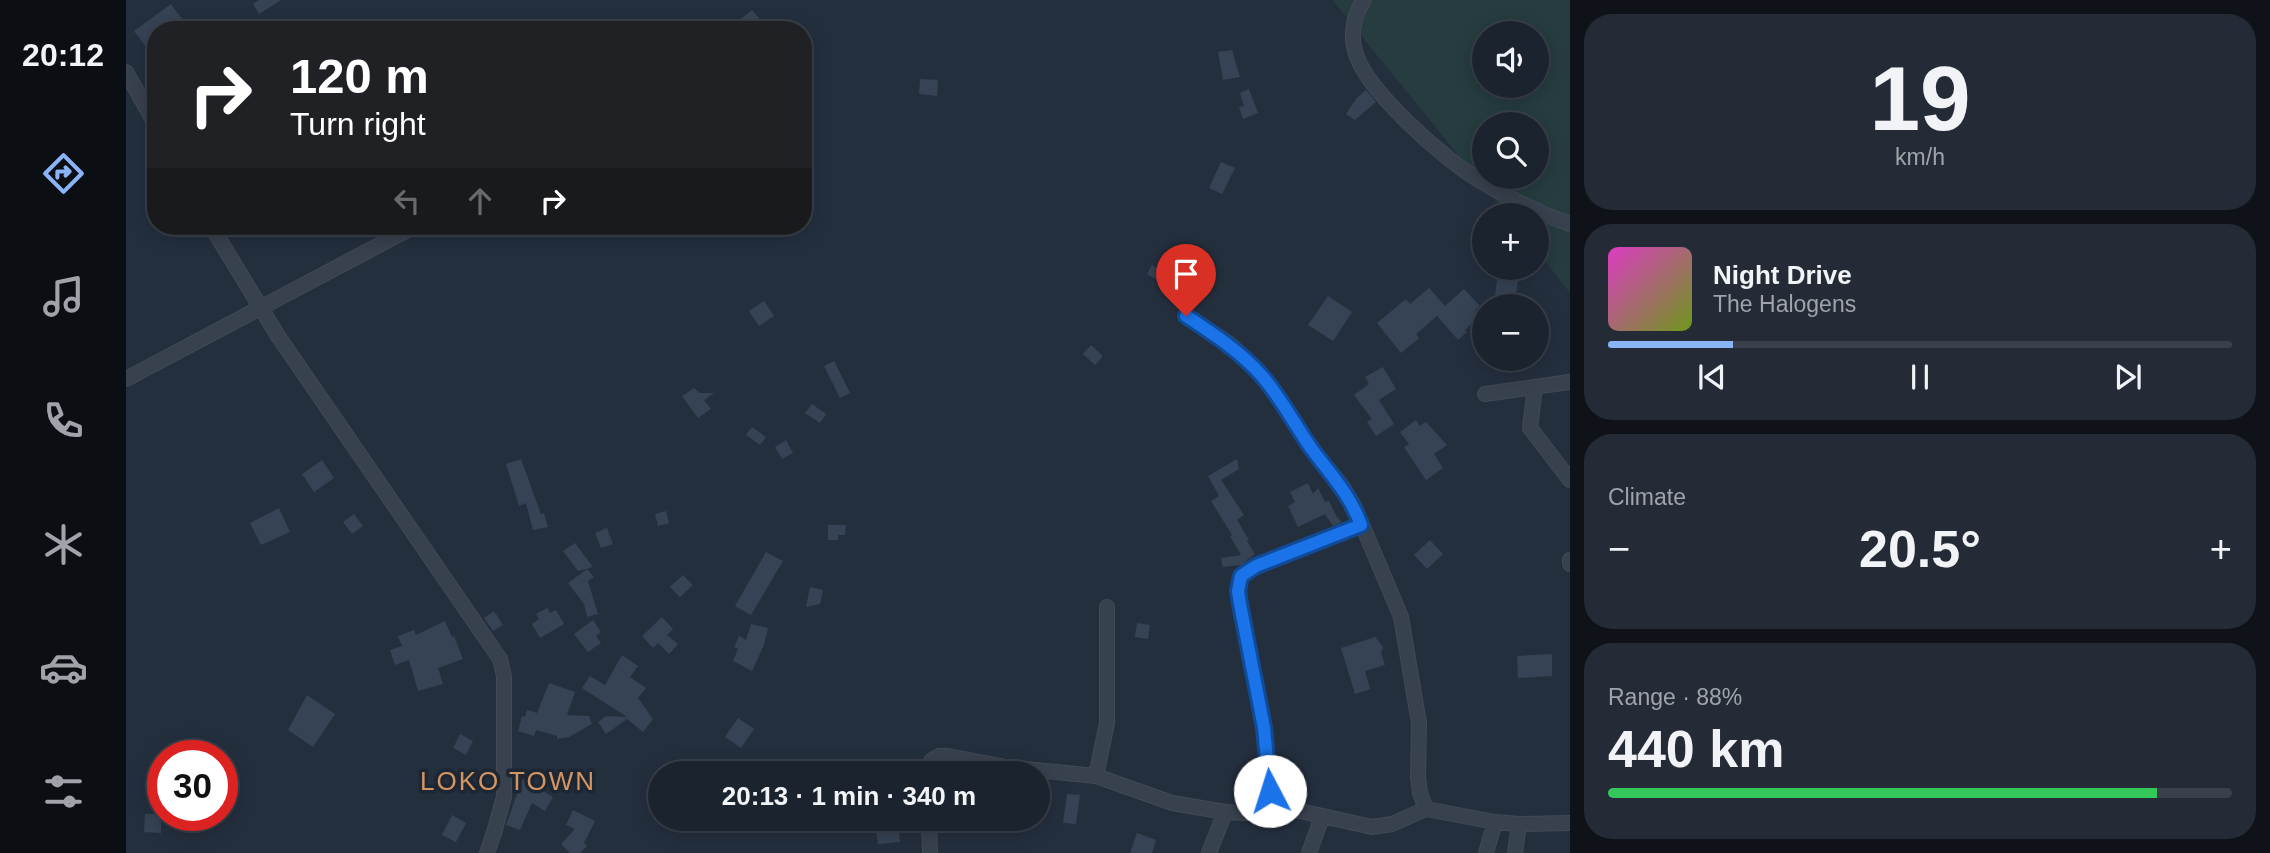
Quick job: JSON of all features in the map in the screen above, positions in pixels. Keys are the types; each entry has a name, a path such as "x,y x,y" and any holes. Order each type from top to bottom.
{"street":[{"path":"1364,0 1355,20 1354,49 1376,88 1434,146 1476,178 1536,212 1570,224"},
{"path":"126,72 147,109"},
{"path":"217,235 278,337 500,659 504,676 503,797 486,853"},
{"path":"126,379 398,235"},
{"path":"1186,316 1231,345 1264,378 1313,450 1343,487 1355,508 1401,617 1419,723 1418,777 1426,809"},
{"path":"1485,394 1570,382"},
{"path":"1535,387 1530,428 1570,480"},
{"path":"1271,810 1264,728 1238,591 1241,576 1256,566 1361,525"},
{"path":"1096,776 1107,723 1107,607"},
{"path":"931,761 939,756 974,761"},
{"path":"1050,771 1096,776 1172,803 1225,812 1300,811 1372,827 1392,824 1426,809 1495,822 1570,823"},
{"path":"1209,853 1225,812"},
{"path":"1309,853 1322,817"},
{"path":"1486,853 1495,822"},
{"path":"1515,853 1519,824"},
{"path":"929,831 930,853"}],"green space":[{"path":"1334,0 1570,0 1570,293 1549,266 1549,203 1497,203 1486,189 1549,189 1549,112 1472,112 1472,172"}],"building":[{"path":"259,0 281,0 259,14 253,4"},
{"path":"171,4 183,21 148,21"},
{"path":"752,10 759,18 756,21 738,21"},
{"path":"147,22 147,48 134,31"},
{"path":"1232,50 1240,77 1223,80 1218,52"},
{"path":"920,79 938,80 937,96 919,94"},
{"path":"1249,89 1258,113 1243,119 1239,107 1244,106 1240,93"},
{"path":"1366,90 1376,102 1355,120 1346,114"},
{"path":"1221,162 1235,168 1222,194 1209,188"},
{"path":"1152,265 1167,274 1162,283 1147,274"},
{"path":"1497,280 1518,281 1516,294 1495,294"},
{"path":"1429,288 1445,306 1464,289 1472,298 1472,323 1458,340 1437,316 1416,334 1419,338 1401,353 1377,323 1406,299 1410,304"},
{"path":"1328,296 1352,312 1333,341 1308,325"},
{"path":"764,301 774,316 759,326 749,311"},
{"path":"1091,345 1103,356 1095,365 1083,354"},
{"path":"834,361 850,393 840,398 824,366"},
{"path":"1383,367 1396,389 1379,400 1394,424 1376,436 1367,422 1372,419 1354,395 1369,384 1365,377"},
{"path":"694,388 700,393 714,393 704,400 711,409 698,418 682,396"},
{"path":"812,404 826,414 820,423 805,413"},
{"path":"1416,420 1420,426 1426,422 1447,445 1434,454 1443,468 1426,480 1404,447 1409,444 1400,432"},
{"path":"752,427 766,437 760,445 746,435"},
{"path":"786,440 793,453 782,459 775,447"},
{"path":"521,459 548,527 533,530 526,503 519,506 506,464"},
{"path":"1237,459 1239,469 1221,480 1244,515 1237,520 1255,554 1241,565 1223,567 1221,558 1241,555 1211,501 1219,496 1208,476"},
{"path":"322,460 334,478 314,492 302,474"},
{"path":"1308,483 1313,494 1318,488 1325,502 1329,501 1342,522 1333,526 1325,514 1298,527 1288,506 1295,502 1290,492"},
{"path":"279,508 290,532 261,545 250,523"},
{"path":"666,511 669,523 658,526 655,514"},
{"path":"354,514 363,526 352,534 343,522"},
{"path":"828,525 846,525 845,535 838,535 838,540 828,540"},
{"path":"607,528 613,544 601,548 595,533"},
{"path":"1430,540 1443,554 1427,569 1414,555"},
{"path":"575,543 593,567 578,571 563,551"},
{"path":"766,552 783,561 751,615 735,606"},
{"path":"587,569 594,577 588,581 598,614 587,617 584,604 568,583"},
{"path":"683,575 693,585 680,597 670,587"},
{"path":"810,587 823,590 820,604 806,607"},
{"path":"547,608 550,613 556,610 564,624 540,638 532,624 539,619 536,614"},
{"path":"494,611 503,625 493,631 484,618"},
{"path":"662,617 673,629 667,635 678,644 669,654 658,643 653,648 642,636"},
{"path":"593,620 601,632 596,636 601,643 588,652 574,634"},
{"path":"445,621 463,659 438,668 443,684 418,691 409,660 395,665 390,650 402,646 398,636 414,630 416,635"},
{"path":"1137,623 1150,625 1148,639 1135,637"},
{"path":"751,624 768,628 764,645 752,671 733,661 738,649 734,647 739,636 746,640"},
{"path":"1375,637 1383,647 1381,653 1385,665 1365,671 1370,689 1355,694 1341,648"},
{"path":"1552,654 1552,676 1518,678 1517,656"},
{"path":"622,655 638,666 630,677 646,688 638,698 653,719 643,732 627,719 606,734 598,722 606,716 627,717 582,688 590,676 605,685"},
{"path":"549,683 575,692 567,715 589,716 592,724 569,737 557,739 557,736 536,730 534,736 518,731 522,716 525,717 527,710 537,713"},
{"path":"307,695 335,714 313,747 288,730"},
{"path":"738,718 754,729 741,748 725,737"},
{"path":"460,734 473,741 466,755 453,748"},
{"path":"523,779 553,797 545,811 532,803 520,830 506,825 517,794 515,792"},
{"path":"1067,794 1080,795 1076,824 1063,823"},
{"path":"573,810 595,821 584,843 587,846 580,853 570,853 561,844 575,829 566,825"},
{"path":"147,814 147,831 161,833 144,832"},
{"path":"452,815 466,823 456,842 442,835"},
{"path":"876,831 899,831 900,842 878,844"},
{"path":"1137,833 1156,840 1152,853 1130,853"}],"district":[{"name":"LOKO TOWN","path":"508,781"}],"route":[{"path":"1186,316 1231,345 1264,378 1313,450 1343,487 1361,525 1256,566 1241,576 1238,591 1264,728 1270,791"}]}
